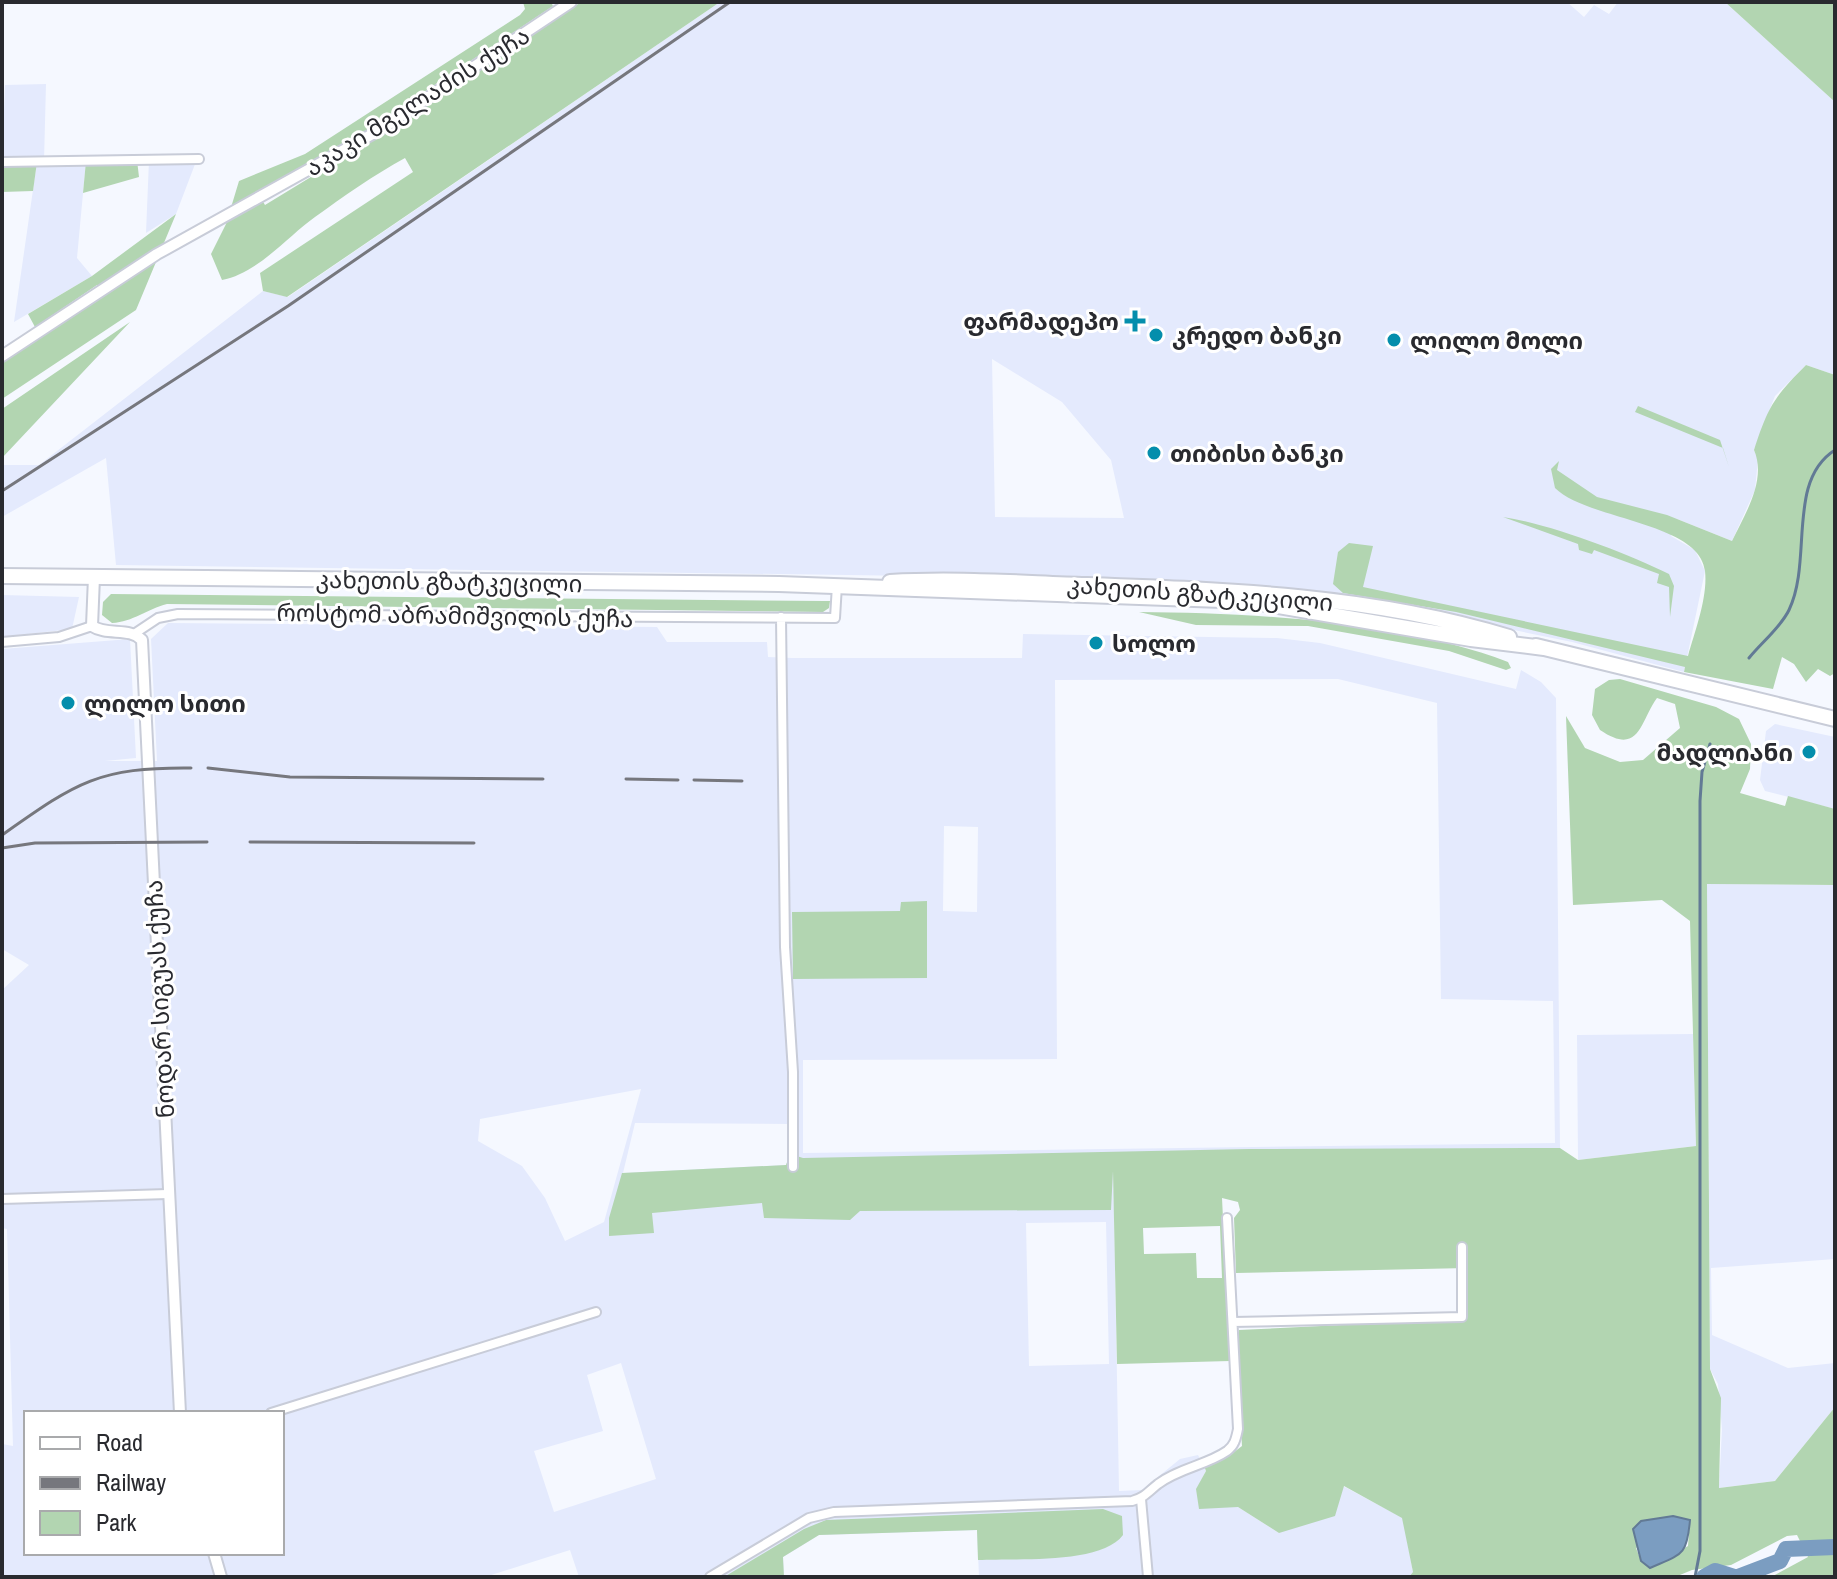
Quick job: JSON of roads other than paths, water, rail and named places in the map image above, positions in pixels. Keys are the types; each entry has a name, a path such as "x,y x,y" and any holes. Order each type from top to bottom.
{"highway":[{"name":"კახეთის გზატკეცილი","path":"2,569 48,576"},
{"name":"კახეთის გზატკეცილი","path":"2,576 843,585 910,581 994,582 1280,594 1453,622 1544,648 1835,719"}],"street":[{"name":"აკაკი მგელაძის ქუჩა","path":"2,356 157,254 378,131 564,4"},
{"path":"2,162 199,159"},
{"path":"92,626 94,577"},
{"name":"როსტომ აბრამიშვილის ქუჩა","path":"134,634 158,618 178,614 835,618 843,585"},
{"path":"781,617 785,947 793,1072 793,1167"},
{"path":"92,626 99,631 134,634"},
{"path":"2,642 59,637 92,626"},
{"name":"ნოდარ სიგუას ქუჩა","path":"134,634 142,640 180,1411"},
{"path":"2,1199 168,1194"},
{"path":"710,1577 809,1518 834,1512 1141,1499 1158,1484 1187,1467 1226,1452 1235,1443 1238,1429 1227,1218"},
{"path":"1233,1322 1462,1317 1462,1247"},
{"path":"277,1411 596,1312"},
{"path":"1141,1499 1148,1577"},
{"path":"215,1555 221,1577"}],"water":[{"path":"1673,1516 1690,1520 1687,1541 1676,1556 1650,1568 1641,1561 1633,1529 1641,1521"}],"waterway":[{"path":"1749,658 1789,610 1796,590 1805,501 1820,464 1835,450"},
{"path":"1695,1577 1700,1551 1700,801 1702,772 1710,744"},
{"path":"1738,1577 1780,1561 1786,1549 1835,1547"},
{"path":"1704,1577 1715,1571 1734,1577"}],"railway":[{"path":"2,491 288,306 730,2"},
{"path":"2,835 50,802 89,782 132,771 191,768"},
{"path":"208,768 290,777 543,779"},
{"path":"626,779 678,780"},
{"path":"694,780 742,781"},
{"path":"2,848 35,843 207,842"},
{"path":"250,842 474,843"}],"place":[{"name":"ფარმადეპო","path":"1135,321"},
{"name":"კრედო ბანკი","path":"1156,335"},
{"name":"ლილო მოლი","path":"1394,340"},
{"name":"თიბისი ბანკი","path":"1154,453"},
{"name":"სოლო","path":"1096,643"},
{"name":"ლილო სითი","path":"68,703"},
{"name":"მადლიანი","path":"1809,752"}]}
